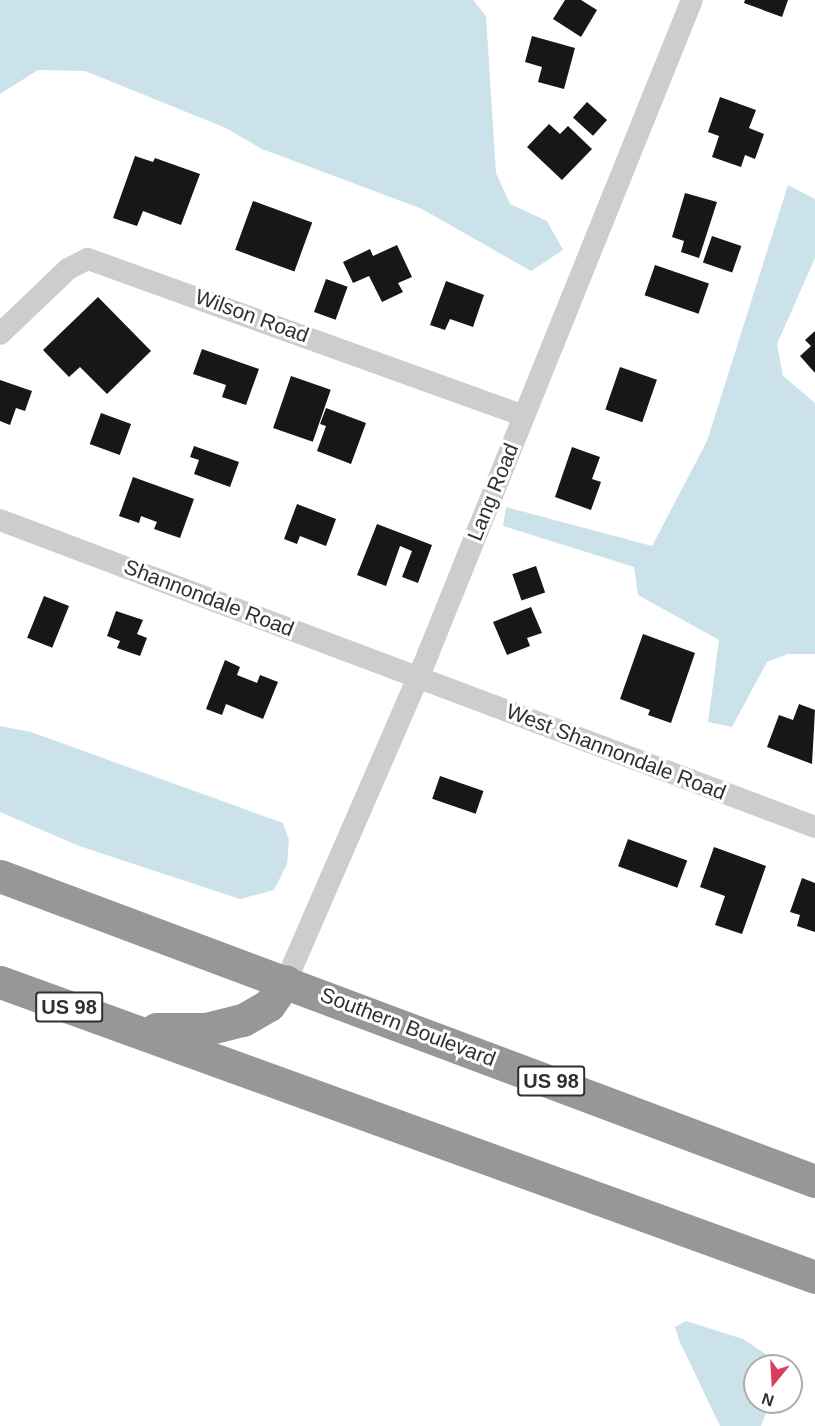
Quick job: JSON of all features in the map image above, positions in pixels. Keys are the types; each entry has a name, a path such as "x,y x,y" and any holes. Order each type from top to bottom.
{"highway":[{"name":"Southern Boulevard","path":"0,876 286,981 815,1181"},
{"path":"130,1029 206,1029 243,1020 269,1005 286,981"},
{"name":"US 98","path":"0,982 815,1277"}],"street":[{"name":"Lang Road","path":"286,981 417,676 692,0"},
{"name":"Wilson Road","path":"0,334 68,269 88,259 523,416"},
{"name":"Shannondale Road","path":"0,520 417,676"},
{"name":"West Shannondale Road","path":"417,676 815,827"}],"water":[{"path":"0,0 473,0 486,16 496,173 510,204 547,221 563,250 531,271 422,209 262,149 226,128 85,71 38,70 0,94"},
{"path":"788,185 815,199 815,258 777,344 783,376 815,403 815,654 788,654 767,662 732,727 708,722 719,640 638,595 634,567 503,526 506,507 652,546 707,441"},
{"path":"0,726 31,732 283,823 289,840 287,864 274,890 240,899 79,846 0,812"},
{"path":"686,1321 743,1339 766,1354 743,1354 743,1414 766,1414 761,1426 720,1426 675,1327"}],"building":[{"path":"565,0 581,0 597,10 581,37 553,19"},
{"path":"745,0 788,0 782,17 744,3"},
{"path":"532,36 575,48 564,89 538,82 542,67 525,62"},
{"path":"720,97 756,110 749,128 764,134 755,159 745,155 741,167 712,157 719,136 708,132"},
{"path":"587,102 607,120 593,136 573,118"},
{"path":"549,124 560,134 568,126 592,149 562,180 527,147"},
{"path":"135,156 153,162 155,158 200,174 181,225 143,211 137,226 113,218"},
{"path":"685,193 717,202 699,258 681,252 684,241 672,237"},
{"path":"253,201 312,223 294,271 235,250"},
{"path":"712,236 741,246 732,273 703,262"},
{"path":"397,245 412,277 398,283 403,292 382,302 369,276 353,283 343,262 370,249 373,256"},
{"path":"655,265 709,284 698,314 645,295"},
{"path":"326,279 348,287 336,320 314,312"},
{"path":"446,281 484,295 473,327 450,319 445,330 430,325"},
{"path":"98,297 151,351 107,394 80,367 69,377 43,350"},
{"path":"815,331 815,373 800,356 811,346 805,340"},
{"path":"202,349 259,369 246,405 222,397 226,385 193,374"},
{"path":"620,367 657,380 642,422 605,410"},
{"path":"291,376 331,390 313,442 273,428"},
{"path":"0,380 32,391 25,411 16,408 10,425 0,421"},
{"path":"326,408 366,423 351,464 317,451 326,426 320,424"},
{"path":"101,413 131,424 120,455 90,444"},
{"path":"194,446 239,462 230,487 194,474 199,460 190,457"},
{"path":"572,447 600,457 592,479 601,482 591,510 555,497"},
{"path":"133,477 194,499 180,538 154,529 157,522 141,516 139,523 119,516"},
{"path":"297,504 336,519 326,546 300,536 297,544 284,539"},
{"path":"377,524 432,545 418,583 402,577 412,551 400,546 386,586 357,575"},
{"path":"536,566 545,592 521,601 512,574"},
{"path":"44,596 69,606 52,648 27,638"},
{"path":"531,607 542,633 527,638 530,646 507,655 493,622"},
{"path":"116,611 143,620 137,634 147,638 140,656 117,648 120,641 107,636"},
{"path":"643,634 695,653 671,723 648,715 650,710 620,699"},
{"path":"225,660 240,667 237,675 257,683 260,675 278,682 263,719 226,704 222,715 206,709"},
{"path":"799,704 815,710 812,764 767,747 779,715 793,720"},
{"path":"440,776 483,791 476,814 432,799"},
{"path":"628,839 687,861 677,888 618,866"},
{"path":"714,847 766,866 742,934 715,925 725,896 700,887"},
{"path":"802,878 815,883 815,932 797,926 800,915 790,912"}]}
